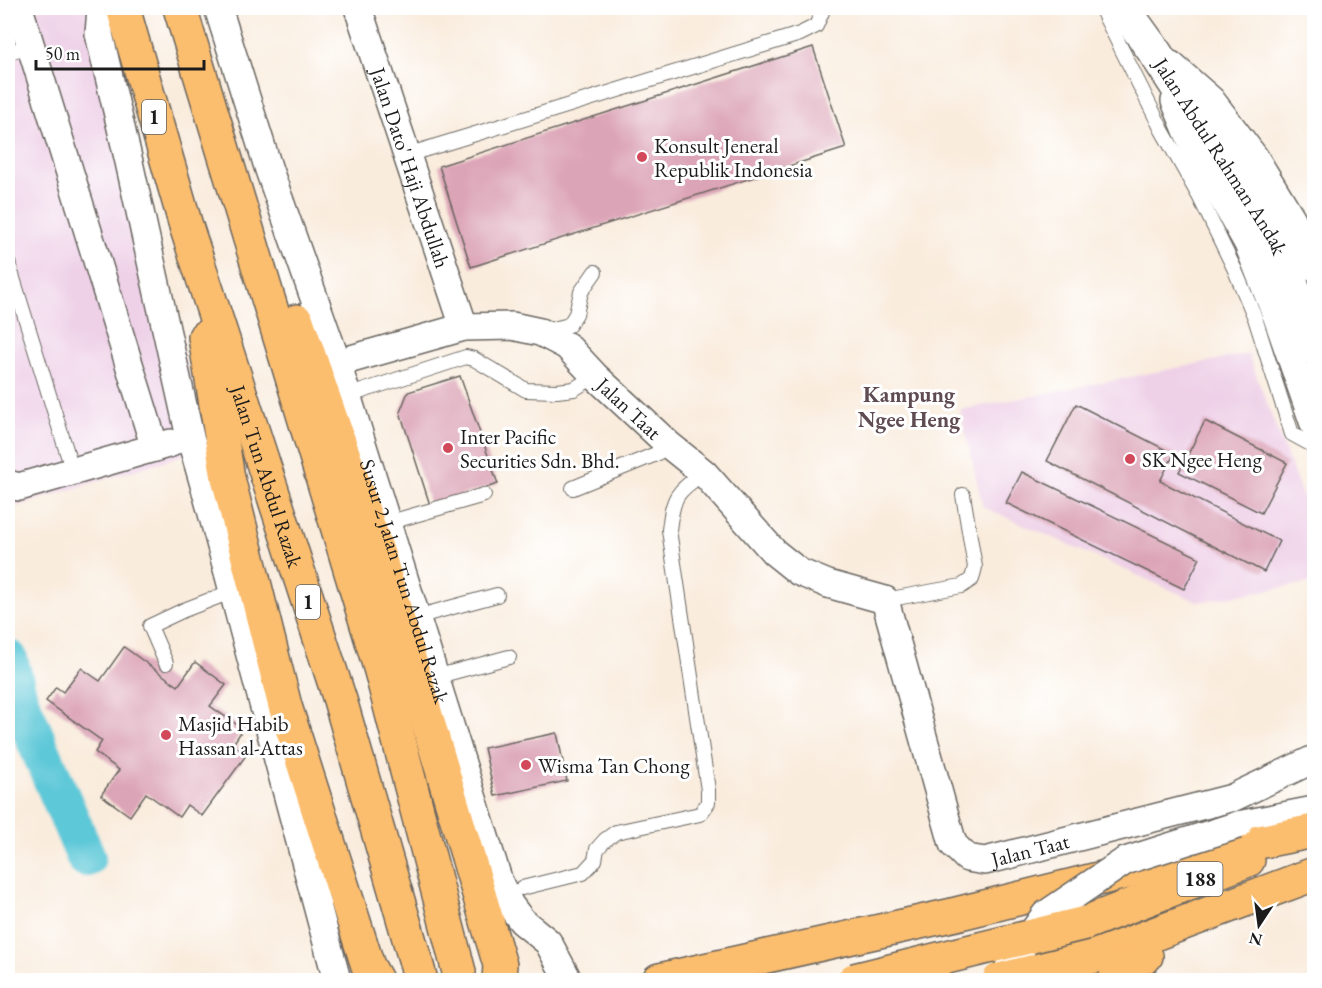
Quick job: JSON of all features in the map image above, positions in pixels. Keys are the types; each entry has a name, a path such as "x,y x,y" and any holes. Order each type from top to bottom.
{"highway":[{"name":"Jalan Tun Abdul Razak","path":"123,8 186,226 340,700 422,981"},
{"path":"180,8 381,671 459,972"},
{"path":"220,138 258,173 507,975"},
{"path":"186,226 228,478 285,706 370,976"},
{"path":"659,981 952,915 1199,854 1314,833"},
{"name":"188","path":"854,981 1085,923 1314,833"},
{"name":"188","path":"1000,981 1097,968 1270,891 1314,874"}],"street":[{"path":"19,8 19,49 155,448"},
{"path":"101,8 99,34 190,437 337,981"},
{"name":"Susur 2 Jalan Tun Abdul Razak","path":"218,8 258,173 337,363 499,882 510,905 522,921 548,942 566,976"},
{"name":"Jalan Dato' Haji Abdullah","path":"358,8 464,327"},
{"name":"Jalan Abdul Rahman Andak","path":"1123,8 1154,51 1277,241 1314,348"},
{"path":"1154,51 1211,100 1255,158 1292,219 1314,267"},
{"path":"1154,51 1194,147 1248,244 1277,317 1314,424"},
{"name":"Jalan Taat","path":"337,363 464,327 527,328 567,346 595,376 669,445 704,473 774,552 799,572 828,584 885,600 953,844 967,858 985,861 1232,798 1314,759"},
{"path":"138,393 178,384"},
{"path":"8,484 19,487 190,437"},
{"path":"1000,981 1045,915 1125,861 1238,825 1314,810"}],"lane":[{"path":"407,155 800,34 816,26 822,12 820,8"},
{"path":"1101,8 1234,268 1255,318 1292,434 1314,446"},
{"path":"8,262 73,472"},
{"path":"540,332 568,324 576,314 581,292 595,272"},
{"path":"347,396 466,357 474,359 526,390 574,389 595,376"},
{"path":"573,488 656,454 669,445"},
{"path":"522,888 583,873 595,860 597,849 616,832 700,814 708,803 708,790 669,530 675,499 682,488 704,473"},
{"path":"387,523 484,495"},
{"name":"Jalan Taat","path":"885,600 962,586 972,579 975,567 963,495"},
{"path":"166,663 150,626 233,591"},
{"path":"416,616 496,595"},
{"path":"435,677 509,657"}],"shaded area":[{"path":"8,8 87,8 209,447 8,509"},
{"name":"SK Ngee Heng","path":"1248,354 1314,526 1314,582 1198,602 983,507 960,410"}],"building":[{"name":"Konsult Jeneral Republik Indonesia","path":"813,47 846,148 471,267 439,166"},
{"name":"Inter Pacific Securities Sdn. Bhd.","path":"460,376 498,484 430,505 400,412 408,392"},
{"path":"1076,404 1174,454 1160,481 1279,541 1264,572 1047,461"},
{"path":"1205,421 1287,463 1261,513 1179,472"},
{"path":"1022,472 1200,558 1184,589 1006,503"},
{"name":"Masjid Habib Hassan al-Attas","path":"124,647 178,686 195,662 226,685 210,706 243,729 233,744 247,754 202,816 187,805 179,817 146,793 130,816 101,795 119,770 95,752 102,741 46,701 56,687 63,692 81,668 100,681"},
{"name":"Wisma Tan Chong","path":"557,733 567,781 495,796 484,748"}],"waterway":[{"path":"8,659 18,698 86,857"}],"place":[{"name":"Konsult Jeneral Republik Indonesia","path":"642,157"},
{"name":"Inter Pacific Securities Sdn. Bhd.","path":"448,448"},
{"name":"SK Ngee Heng","path":"1130,459"},
{"name":"Masjid Habib Hassan al-Attas","path":"166,735"},
{"name":"Wisma Tan Chong","path":"526,765"}],"district":[{"name":"Kampung Ngee Heng","path":"909,407"}]}
